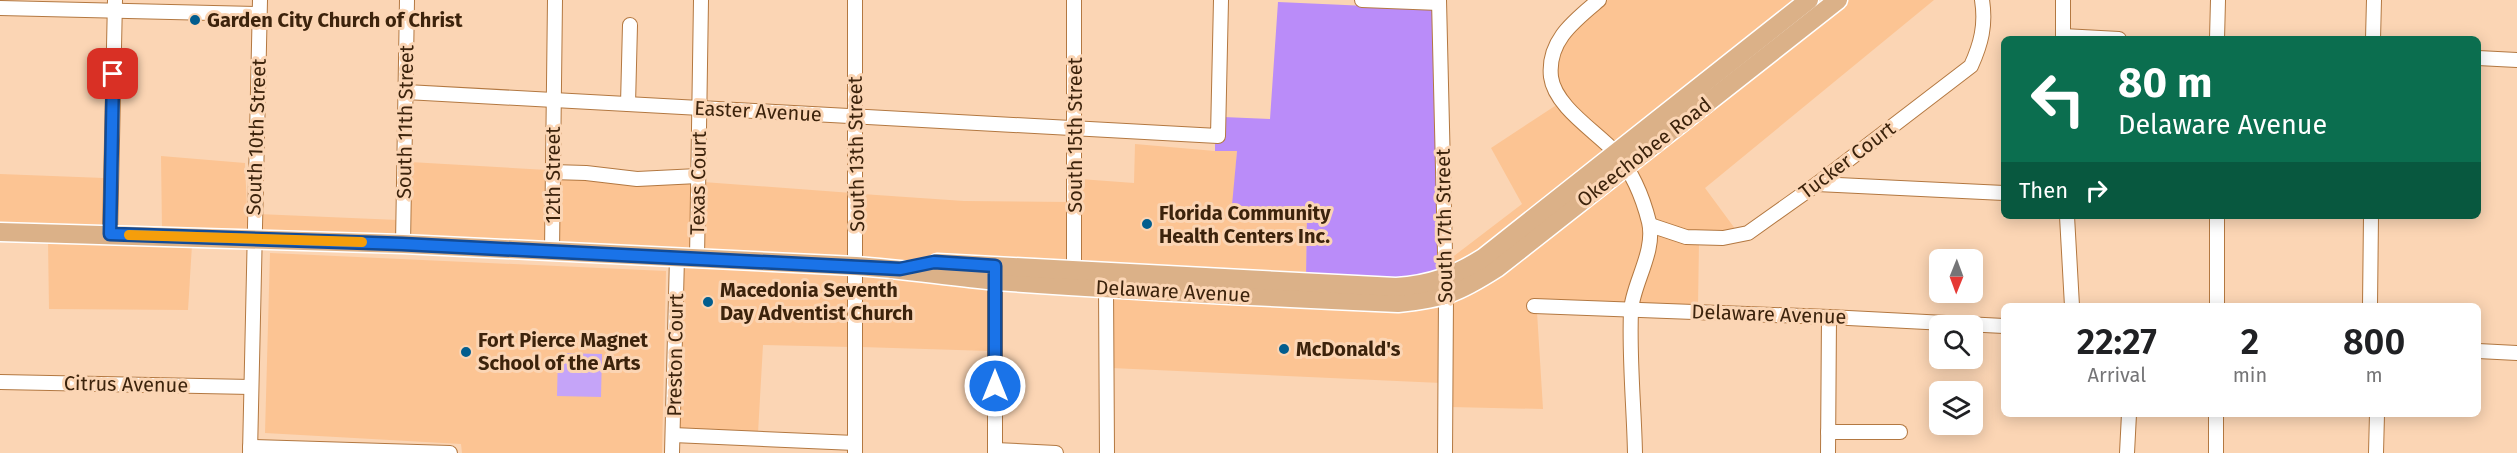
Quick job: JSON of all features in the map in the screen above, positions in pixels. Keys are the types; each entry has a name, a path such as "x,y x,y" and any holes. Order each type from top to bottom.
{"main road":[{"name":"Okeechobee Road","path":"1446,287 1462,290 1497,268 1620,159 1809,0"},
{"name":"Okeechobee Road","path":"1620,159 1838,0"},
{"name":"Delaware Avenue","path":"0,232 402,244 900,269 934,262 1106,288 1398,303 1446,287"},
{"name":"Delaware Avenue","path":"995,273 1074,270 1396,286 1428,284 1446,287"}],"street":[{"name":"South 11th Street","path":"402,244 407,0"},
{"name":"12th Street","path":"552,251 555,0"},
{"name":"Texas Court","path":"697,258 701,0"},
{"name":"South 13th Street","path":"855,0 854,115 857,150 855,448"},
{"name":"South 15th Street","path":"1074,0 1076,129 1074,270"},
{"name":"Easter Avenue","path":"406,92 1218,136 1221,0"},
{"path":"1362,0 1439,2"},
{"path":"1599,0 1570,24 1557,43 1551,63 1551,80 1563,102 1620,159 1638,191 1650,225 1646,263 1631,309 1635,453"},
{"name":"Tucker Court","path":"1650,225 1686,237 1723,238 1748,233 1817,184 1971,66 1979,49 1984,25 1982,0"},
{"path":"2063,0 2063,36"},
{"path":"2217,36 2218,0"},
{"path":"2373,36 2374,0"},
{"name":"South 17th Street","path":"1439,2 1446,287 1445,453"},
{"path":"110,234 115,5"},
{"path":"0,8 115,5 260,7"},
{"name":"South 10th Street","path":"250,450 260,7"},
{"path":"628,104 630,25"},
{"path":"2481,58 2517,60"},
{"path":"552,172 637,179 698,176"},
{"path":"1817,184 2001,193"},
{"path":"2067,219 2072,303"},
{"path":"2217,219 2217,303"},
{"path":"2370,303 2371,219"},
{"name":"Preston Court","path":"672,453 677,258"},
{"path":"995,273 995,451 1056,453"},
{"path":"1106,288 1107,453"},
{"name":"Delaware Avenue","path":"1534,306 2001,326"},
{"path":"1828,453 1829,317"},
{"path":"2481,351 2517,352"},
{"name":"Citrus Avenue","path":"0,382 251,387"},
{"path":"2127,453 2128,417"},
{"path":"2216,417 2216,453"},
{"path":"2376,453 2377,417"},
{"path":"1828,432 1900,432"},
{"path":"673,435 855,448"},
{"path":"250,450 450,452"}],"shaded area":[{"path":"1608,0 1801,0 1616,145 1567,99 1557,79 1556,63 1561,46 1573,28"},
{"path":"1846,0 1934,0 1705,188 1736,230 1687,231 1654,220 1632,167"},
{"path":"1278,2 1434,9 1439,267 1436,276 1417,280 1306,276 1307,212 1232,205 1237,151 1215,151 1215,141 1222,141 1223,117 1270,119"},
{"path":"1558,104 1607,152 1480,253 1450,271 1450,259 1522,204 1491,148"},
{"path":"1135,144 1215,151 1237,150 1233,205 1307,212 1306,276 1080,264 1080,179 1134,183"},
{"path":"161,156 245,163 248,233 162,230"},
{"path":"410,162 547,170 547,245 408,239"},
{"path":"0,174 104,178 102,229 0,226"},
{"path":"1624,174 1634,194 1645,229 1641,262 1628,303 1529,301 1529,312 1537,312 1543,409 1450,407 1451,301"},
{"path":"557,178 637,184 693,182 692,252 557,246"},
{"path":"703,182 852,193 852,260 702,253"},
{"path":"862,194 964,201 1070,202 1069,264 934,257 900,263 862,261"},
{"path":"258,214 398,220 398,238 258,233"},
{"path":"1654,232 1699,243 1698,306 1638,303 1651,265"},
{"path":"48,240 192,245 188,310 49,309"},
{"name":"Fort Pierce Magnet School of the Arts","path":"270,253 666,271 662,453 462,453 461,444 265,433"},
{"path":"683,263 851,271 851,347 763,345 758,433 678,429"},
{"path":"861,272 989,286 990,351 861,347"},
{"path":"1111,294 1441,303 1441,383 1111,368"},
{"path":"558,353 602,354 601,397 557,396"}],"slow traffic":[{"path":"129,235 362,242"}],"place":[{"name":"Garden City Church of Christ","path":"195,20"},
{"name":"Florida Community Health Centers Inc.","path":"1147,224"},
{"name":"Macedonia Seventh Day Adventist Church","path":"708,302"},
{"name":"McDonald's","path":"1284,349"},
{"name":"Fort Pierce Magnet School of the Arts","path":"466,352"}],"route":[{"path":"113,74 110,234 402,244 900,269 934,262 995,266 995,386"}]}
